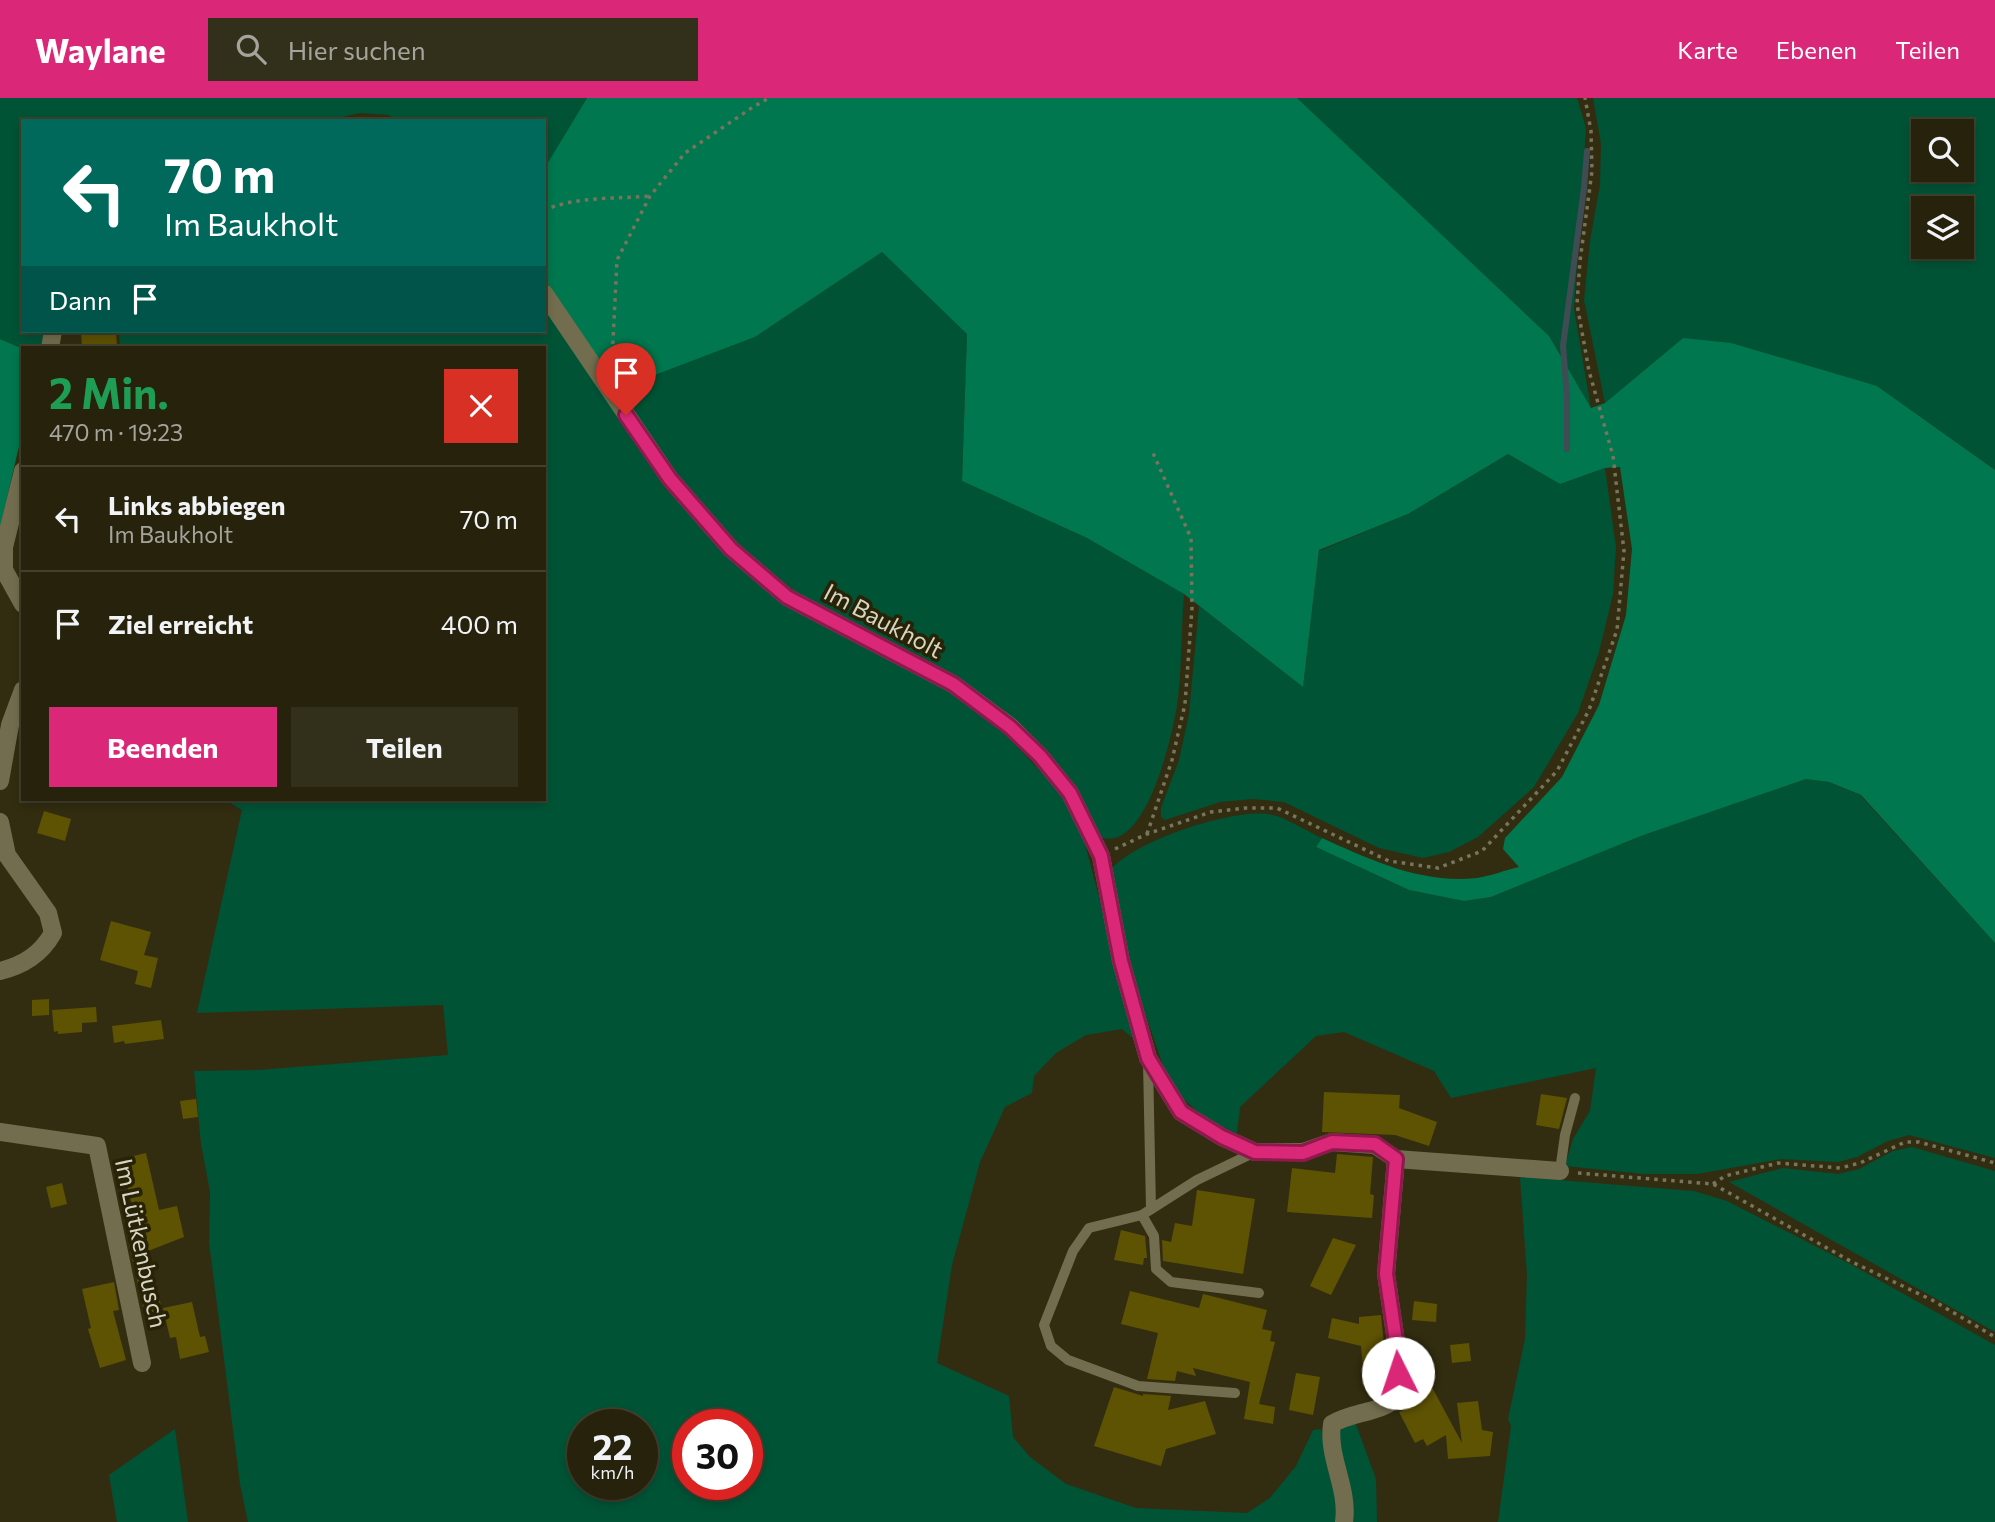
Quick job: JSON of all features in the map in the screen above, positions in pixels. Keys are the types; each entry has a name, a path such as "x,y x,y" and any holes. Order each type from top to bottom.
{"street":[{"name":"Im Baukholt","path":"546,296 678,489 731,549 787,597 953,684 1010,727 1040,756 1070,793 1101,856 1121,961 1148,1058 1181,1112 1222,1137 1255,1152 1303,1153 1332,1142 1375,1144 1396,1159"},
{"path":"21,479 4,547 4,570 21,600"},
{"path":"0,781 10,725 21,695"},
{"path":"0,822 6,855 48,913 53,933 43,950 12,968 0,971"},
{"name":"Im Lütkenbusch","path":"0,1132 97,1146 142,1363"},
{"path":"1344,1522 1344,1493 1330,1435 1332,1424 1340,1419 1388,1406 1398,1398 1397,1348 1386,1274 1396,1159 1560,1171"}],"lane":[{"path":"1148,1058 1146,1212 1154,1236 1156,1269 1171,1282 1259,1293"},
{"path":"1560,1171 1564,1135 1575,1098"},
{"path":"1235,1393 1138,1385 1068,1360 1052,1346 1044,1325 1073,1251 1089,1228 1146,1212 1196,1180 1255,1152"}],"path":[{"path":"611,394 617,260 650,196 685,153 769,98"},
{"path":"1101,856 1147,834 1210,813 1246,808 1277,808 1389,861 1437,868 1482,851 1556,771 1589,710 1617,631 1624,551 1613,456 1589,371 1577,304 1592,171 1591,131 1585,98"},
{"path":"546,210 553,206 586,201 650,196"},
{"path":"1147,834 1172,760 1185,704 1192,608 1191,538 1153,453"},
{"path":"1713,1184 1725,1176 1778,1163 1840,1168 1860,1163 1905,1142 1919,1142 1995,1163"},
{"path":"1560,1171 1713,1184 1852,1262 1932,1300 1995,1337"}],"green space":[{"path":"0,98 587,98 546,166 546,119 397,119 388,115 360,113 332,119 21,119 21,333 44,333 41,346 21,346 21,348 0,339"},
{"path":"587,98 1297,98 1549,336 1591,408 1605,403 1683,338 1731,343 1877,386 1995,470 1995,943 1861,795 1829,782 1806,779 1641,836 1491,897 1464,901 1409,890 1316,847 1322,838 1416,874 1456,879 1488,876 1519,867 1503,849 1505,838 1562,777 1599,705 1626,615 1632,549 1620,467 1605,468 1560,484 1508,454 1408,514 1319,550 1303,687 1184,594 1087,538 962,481 967,334 882,252 755,337 618,389 546,281 546,166"},
{"path":"1297,98 1577,98 1586,128 1574,309 1591,408 1549,336"},
{"path":"1593,98 1995,98 1995,470 1877,386 1683,338 1605,403 1584,300 1590,241 1600,185 1601,144"},
{"path":"882,252 967,334 962,481 1087,538 1184,594 1179,692 1163,765 1143,811 1131,828 1116,837 1100,837 1043,747 1004,710 928,660 796,592 731,539 679,478 618,389 755,337"},
{"path":"546,307 664,487 738,566 932,681 993,721 1057,789 1084,840 1137,1042 1122,1029 1086,1035 1056,1053 1034,1076 1032,1093 1005,1107 980,1162 952,1265 937,1363 1009,1396 1013,1437 1030,1457 1066,1484 1136,1508 1247,1513 1270,1498 1296,1466 1313,1430 1321,1429 1338,1496 1338,1522 248,1522 240,1484 209,1242 210,1192 201,1144 194,1071 258,1070 448,1055 443,1005 197,1013 242,810 227,801 546,801 546,346 120,346 119,333 546,333"},
{"path":"0,339 21,348 21,438 0,528"},
{"path":"1508,454 1560,484 1605,468 1616,547 1613,594 1599,652 1578,713 1534,787 1478,837 1449,852 1423,858 1379,848 1284,802 1253,799 1220,802 1165,820 1161,817 1161,808 1179,760 1189,714 1199,606 1303,687 1319,551 1408,514"},
{"path":"1806,779 1829,782 1860,795 1995,943 1995,1158 1909,1135 1838,1162 1781,1159 1697,1174 1644,1174 1565,1166 1573,1139 1590,1111 1596,1068 1451,1098 1434,1071 1344,1032 1316,1036 1240,1107 1237,1133 1210,1122 1182,1098 1165,1071 1127,961 1110,871 1139,849 1161,838 1235,816 1273,815 1322,838 1316,847 1409,890 1464,901 1491,897 1641,836"},
{"path":"1912,1147 1995,1171 1995,1332 1729,1182 1783,1168 1838,1174 1859,1169 1893,1151"},
{"path":"1520,1177 1694,1191 1727,1201 1852,1265 1995,1345 1995,1522 1498,1522 1511,1426 1508,1419 1525,1339 1527,1275"},
{"path":"1355,1422 1376,1479 1377,1522 1349,1522 1338,1433"},
{"path":"175,1429 188,1522 117,1522 109,1475"}],"building":[{"path":"81,333 116,333 117,346 82,346"},
{"path":"44,811 71,819 65,841 37,833"},
{"path":"111,921 151,932 144,955 158,958 151,988 135,984 138,971 100,960"},
{"path":"49,999 49,1015 32,1016 32,1000"},
{"path":"96,1007 97,1022 82,1023 82,1032 54,1032 52,1010"},
{"path":"161,1020 164,1039 114,1043 112,1026"},
{"path":"1324,1092 1400,1095 1399,1108 1437,1122 1429,1146 1395,1135 1322,1132"},
{"path":"1541,1094 1567,1098 1559,1129 1536,1125"},
{"path":"196,1099 198,1117 183,1119 180,1101"},
{"path":"146,1153 159,1210 177,1206 184,1237 148,1251 162,1310 145,1314 129,1245 142,1242 122,1167 131,1165 129,1157"},
{"path":"1337,1154 1373,1157 1370,1194 1374,1195 1372,1218 1287,1212 1292,1168 1335,1173"},
{"path":"62,1183 67,1204 51,1208 46,1187"},
{"path":"1197,1190 1255,1199 1243,1274 1163,1261 1162,1240 1171,1242 1175,1223 1192,1226"},
{"path":"1121,1230 1145,1236 1147,1258 1144,1258 1143,1265 1114,1260"},
{"path":"1333,1238 1356,1245 1331,1295 1310,1286"},
{"path":"114,1282 119,1310 113,1311 126,1360 100,1368 88,1329 91,1328 82,1289"},
{"path":"1130,1291 1199,1308 1203,1294 1267,1310 1262,1329 1272,1331 1270,1341 1275,1342 1259,1404 1275,1407 1273,1424 1244,1419 1250,1382 1193,1368 1196,1376 1177,1371 1175,1381 1147,1379 1158,1333 1121,1324"},
{"path":"1414,1301 1437,1304 1436,1322 1412,1320"},
{"path":"192,1302 200,1337 205,1336 209,1352 180,1359 176,1337 170,1338 163,1308"},
{"path":"1381,1315 1386,1365 1363,1367 1361,1346 1328,1338 1332,1318 1359,1324 1359,1317"},
{"path":"1469,1343 1471,1361 1452,1363 1450,1345"},
{"path":"1296,1373 1320,1377 1313,1415 1289,1410"},
{"path":"1427,1378 1462,1443 1457,1403 1478,1401 1482,1430 1493,1432 1490,1456 1448,1459 1446,1435 1427,1446 1423,1439 1415,1443 1399,1412 1410,1407 1408,1402 1413,1400 1409,1388"},
{"path":"1114,1387 1143,1396 1171,1396 1168,1410 1205,1401 1216,1434 1166,1449 1161,1466 1094,1446"}],"waterway":[{"path":"1567,449 1563,346 1587,151"}],"route":[{"path":"626,415 670,479 731,549 787,597 953,684 1010,727 1040,756 1070,793 1101,856 1121,961 1148,1058 1181,1112 1222,1137 1255,1152 1303,1153 1332,1142 1375,1144 1396,1159 1386,1274 1398,1373"}]}
